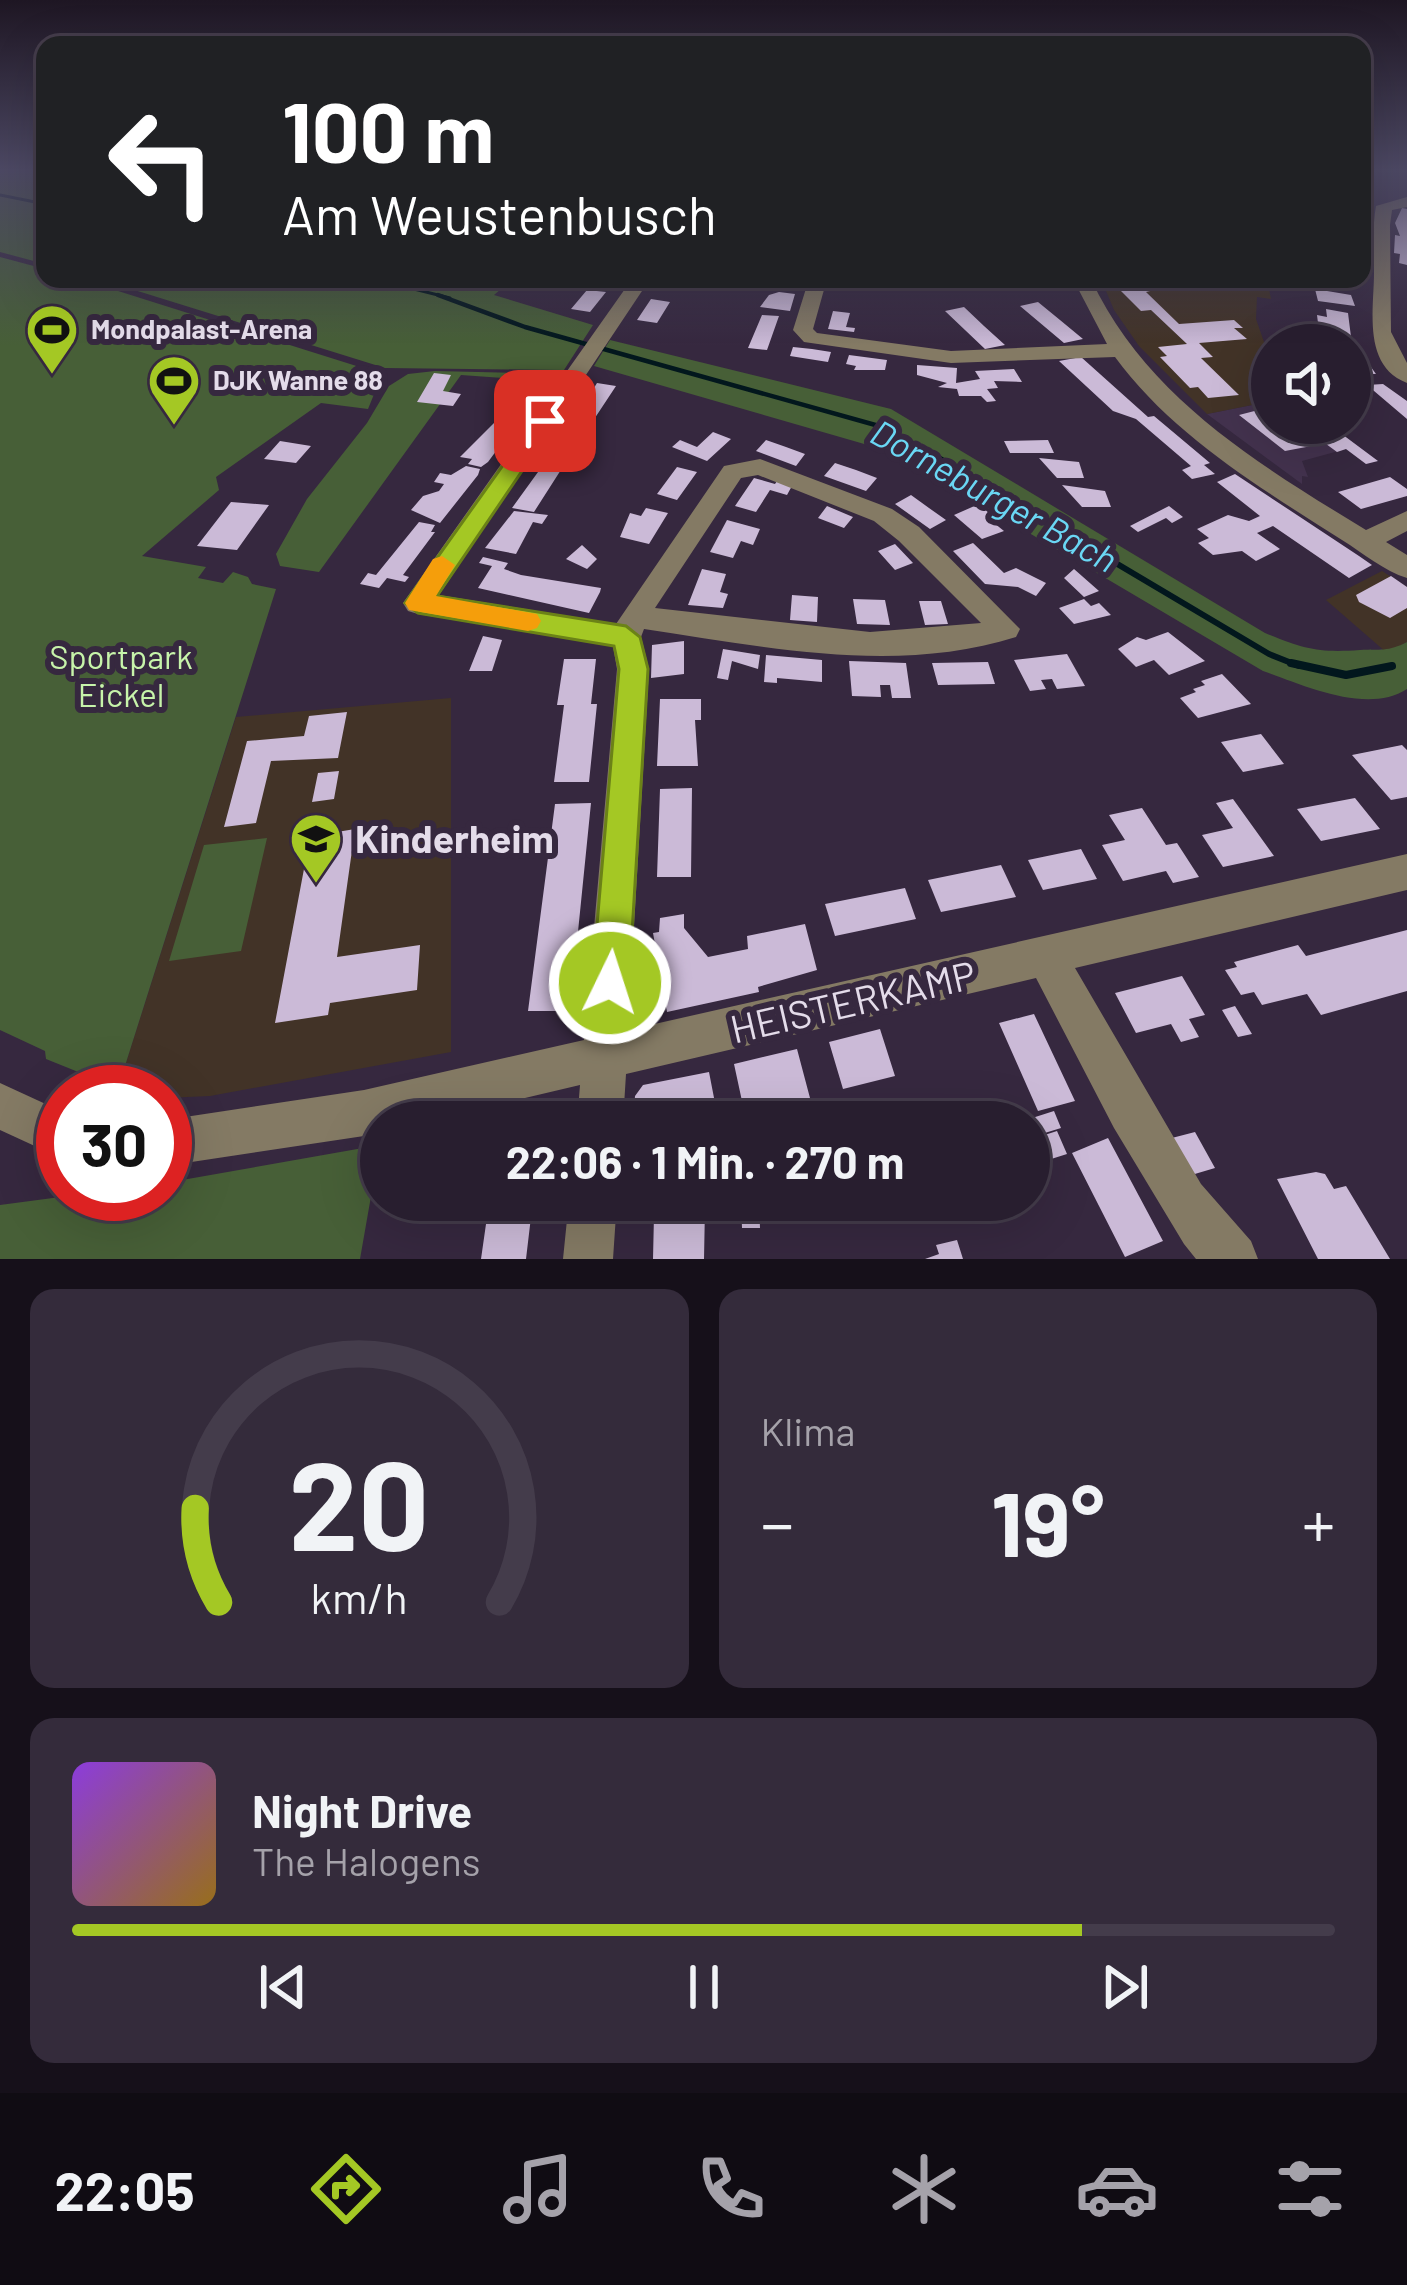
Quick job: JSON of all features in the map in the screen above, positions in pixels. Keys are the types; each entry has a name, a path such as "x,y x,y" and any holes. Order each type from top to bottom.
{"street":[{"path":"1379,229 1371,266 1380,338 1407,376"},
{"path":"1371,266 1407,273"},
{"path":"601,1101 633,669 630,627 733,472 760,467 867,507 896,524 1005,629 974,639 868,641 630,627 418,603 634,288"},
{"path":"815,288 803,330 811,338 951,357 1122,350"},
{"path":"1085,288 1122,350 1216,441 1407,568"},
{"path":"1366,541 1407,520"},
{"name":"HEISTERKAMP","path":"192,1139 364,1113 1406,874"},
{"path":"1047,957 1166,1173 1196,1220 1233,1259"},
{"path":"0,1106 36,1123"},
{"path":"589,1259 592,1221"}],"shaded area":[{"path":"1105,288 1269,288 1271,299 1257,297 1258,324 1251,324 1251,405 1207,414 1139,346"},
{"path":"1251,405 1251,444 1355,444 1378,461 1366,464 1346,449 1302,461 1308,477 1302,476 1302,484 1207,414"},
{"path":"1382,571 1407,587 1407,642 1387,653 1326,600"},
{"name":"Kinderheim","path":"451,698 451,1052 192,1097 192,1065 125,1065 236,717"}],"green space":[{"path":"0,229 36,229 36,262 0,252"},
{"name":"Sportpark Eickel","path":"0,257 36,267 36,288 109,288 366,369 379,382 368,409 321,403 216,477 219,490 142,556 206,567 198,578 223,583 233,572 248,577 252,584 276,589 125,1065 61,1065 46,1059 45,1051 0,1030"},
{"path":"128,288 497,288 501,289 494,295 593,325 564,370 385,368"},
{"path":"610,340 891,409 1265,633 1322,650 1384,649 1407,642 1407,689 1391,696 1354,698 1263,671 892,452 594,366"},
{"path":"408,374 563,374 560,382 461,375 319,572 280,566 276,554 307,499 367,423 389,386"},
{"path":"267,838 241,951 169,961 204,845"},
{"path":"360,1149 360,1221 367,1221 360,1259 0,1259 0,1205 36,1200 36,1221 192,1221 192,1178"}],"building":[{"path":"1397,229 1407,229 1407,265 1399,263 1400,254 1394,253 1395,235 1400,236"},
{"path":"1118,288 1162,288 1146,292 1179,324 1234,320 1243,328 1234,328 1247,339 1199,343 1213,357 1201,358 1239,395 1208,398 1198,387 1190,388 1160,357 1167,356 1158,347 1187,344 1151,310 1141,311"},
{"path":"1315,289 1351,295 1355,306 1318,301"},
{"path":"587,290 606,292 590,312 571,309"},
{"path":"795,294 790,311 760,307 769,295"},
{"path":"651,299 670,302 657,323 637,320"},
{"path":"1038,302 1083,339 1064,343 1020,306"},
{"path":"964,307 1005,345 985,349 945,311"},
{"path":"1326,309 1348,313 1349,324 1318,323 1317,315 1327,317"},
{"path":"833,311 850,313 846,327 855,328 854,332 828,329"},
{"path":"762,315 779,316 767,350 748,348"},
{"path":"793,347 831,352 828,362 790,356"},
{"path":"849,355 887,360 885,370 854,370 856,366 846,364"},
{"path":"1081,357 1148,417 1154,416 1210,463 1204,465 1215,474 1192,479 1182,470 1191,466 1136,419 1113,411 1059,361"},
{"path":"917,365 957,368 956,383 980,379 975,371 1014,369 1022,382 994,381 998,388 987,389 996,401 987,402 981,396 959,396 957,389 938,387 947,383 917,375"},
{"path":"434,373 451,375 443,391 461,394 453,406 417,402"},
{"path":"540,380 559,383 538,413 517,409 534,387 530,384"},
{"path":"597,383 616,386 583,436 563,438"},
{"path":"1383,384 1407,401 1407,419 1371,388"},
{"path":"501,416 517,419 516,424 488,462 481,467 468,464 472,459 460,457"},
{"path":"713,432 731,439 707,461 672,447 680,440 697,447"},
{"path":"766,440 805,454 796,466 756,451"},
{"path":"1048,440 1054,453 1010,453 1004,441"},
{"path":"280,441 311,446 296,463 264,459"},
{"path":"559,443 581,447 573,451 534,512 512,508"},
{"path":"1276,444 1322,444 1285,451"},
{"path":"1326,444 1355,444 1378,461 1366,464 1346,449 1337,452"},
{"path":"1039,458 1079,462 1084,478 1057,478"},
{"path":"835,463 877,478 866,491 824,476"},
{"path":"466,466 480,469 478,475 440,523 411,510 423,496 439,491 444,484 434,482 440,473 451,475"},
{"path":"677,467 697,472 677,500 657,494"},
{"path":"1235,474 1372,565 1349,578 1273,526 1257,533 1280,549 1256,561 1242,551 1213,555 1198,543 1209,538 1197,529 1228,515 1249,521 1260,516 1217,482"},
{"path":"1390,477 1407,489 1407,496 1361,509 1338,492"},
{"path":"754,478 775,484 779,478 793,484 787,495 770,490 756,512 735,506"},
{"path":"1062,485 1105,491 1111,507 1082,507"},
{"path":"911,495 946,520 930,529 895,504"},
{"path":"231,502 269,505 237,550 197,546"},
{"path":"979,504 992,516 1005,517 994,523 1004,531 982,539 954,515"},
{"path":"827,506 853,517 844,528 818,518"},
{"path":"1169,506 1183,517 1172,523 1166,518 1138,532 1130,526"},
{"path":"646,508 668,513 649,544 620,537 630,513 641,516"},
{"path":"514,511 548,515 542,524 533,522 516,554 485,548"},
{"path":"727,520 760,529 753,545 741,541 733,558 710,552"},
{"path":"419,522 435,525 431,532 435,532 403,575 409,577 405,582 387,578 379,588 360,584 368,573 376,575"},
{"path":"973,543 1004,573 1016,568 1046,583 1036,596 1018,587 985,584 953,551"},
{"path":"895,544 913,563 895,570 878,551"},
{"path":"582,545 597,559 587,569 566,559"},
{"path":"483,557 508,563 504,569 521,575 601,588 600,592 589,613 478,588 492,566 479,563"},
{"path":"702,569 726,574 720,592 728,594 723,608 688,605"},
{"path":"1074,569 1099,591 1084,597 1064,578"},
{"path":"1391,576 1407,587 1407,608 1390,618 1359,602 1356,595"},
{"path":"792,595 818,597 817,622 790,620"},
{"path":"853,599 885,600 890,625 857,624"},
{"path":"1084,599 1091,606 1099,603 1111,615 1074,624 1059,608"},
{"path":"919,601 941,601 948,624 925,625"},
{"path":"1168,632 1205,661 1169,675 1154,660 1136,667 1118,649 1137,637 1146,640"},
{"path":"483,636 502,640 492,671 469,671"},
{"path":"684,641 684,674 651,678 652,645"},
{"path":"723,649 760,655 758,669 732,661 728,680 717,678"},
{"path":"1067,654 1085,686 1057,689 1052,679 1041,680 1046,689 1030,691 1014,660"},
{"path":"766,655 822,660 822,682 777,678 777,683 764,682"},
{"path":"564,659 596,659 589,782 554,782 564,705 557,705"},
{"path":"849,661 906,663 911,698 892,698 890,685 880,685 881,697 852,696"},
{"path":"988,662 995,684 938,685 932,663"},
{"path":"1222,674 1251,704 1198,718 1180,698 1205,685 1201,681"},
{"path":"660,699 701,699 701,720 695,720 698,766 657,766"},
{"path":"347,712 338,758 271,761 256,823 224,827 247,741 304,736 309,716"},
{"path":"1261,734 1284,764 1243,772 1221,742"},
{"path":"1402,745 1407,750 1407,797 1391,800 1352,755"},
{"path":"339,771 334,799 312,802 318,773"},
{"path":"692,788 691,877 657,877 660,789"},
{"path":"1355,798 1380,829 1321,841 1297,809"},
{"path":"1233,799 1274,856 1223,867 1202,835 1233,828 1216,803"},
{"path":"591,803 570,1011 528,1011 555,804"},
{"path":"1142,808 1166,845 1177,843 1199,877 1173,883 1166,871 1123,881 1102,845 1125,840 1109,815"},
{"path":"355,829 337,957 420,945 417,990 330,1003 328,1015 275,1023 307,853 297,855 301,838"},
{"path":"1081,849 1097,879 1043,890 1028,860"},
{"path":"1001,865 1016,897 941,912 928,880"},
{"path":"905,888 916,919 835,936 825,904"},
{"path":"684,914 684,928 708,957 748,949 747,936 805,924 817,970 758,987 759,992 667,1012 653,933 659,932 660,918"},
{"path":"1407,930 1407,991 1321,1015 1307,994 1262,1005 1254,992 1241,995 1225,970 1237,967 1234,962 1298,945 1306,956"},
{"path":"1182,976 1205,1015 1189,1019 1199,1037 1181,1042 1171,1024 1136,1033 1115,993"},
{"path":"1235,1006 1252,1034 1238,1037 1222,1010"},
{"path":"1034,1014 1075,1101 1050,1108 1050,1101 1034,1101 999,1023"},
{"path":"880,1029 895,1076 843,1089 829,1042"},
{"path":"797,1049 810,1098 742,1101 734,1064"},
{"path":"709,1072 715,1101 635,1101 643,1085"},
{"path":"1054,1111 1061,1128 1050,1131 1050,1112"},
{"path":"1057,1131 1067,1154 1050,1159 1050,1133"},
{"path":"1195,1132 1215,1168 1188,1176 1168,1139"},
{"path":"1108,1138 1163,1241 1125,1257 1072,1153"},
{"path":"1325,1174 1334,1189 1346,1186 1390,1259 1318,1259 1277,1179"},
{"path":"486,1221 531,1221 526,1259 481,1259"},
{"path":"654,1221 705,1221 704,1259 653,1259"},
{"path":"742,1221 760,1221 760,1228 742,1228"},
{"path":"957,1240 963,1259 925,1259 939,1254 936,1245"}],"waterway":[{"name":"Dorneburger Bach","path":"410,288 438,295"},
{"name":"Dorneburger Bach","path":"438,295 450,298"},
{"name":"Dorneburger Bach","path":"438,295 525,327 879,426 942,460"},
{"name":"Dorneburger Bach","path":"937,457 1269,654 1292,663"},
{"name":"Dorneburger Bach","path":"1292,663 1346,675 1392,666"},
{"name":"Dorneburger Bach","path":"1292,663 1299,666"}],"slow traffic":[{"path":"442,565 418,603 528,621"}],"place":[{"name":"Mondpalast-Arena","path":"52,376"},
{"name":"DJK Wanne 88","path":"174,427"},
{"name":"Kinderheim","path":"316,885"}],"route":[{"path":"545,421 418,603 626,637 633,669 610,983"}]}
